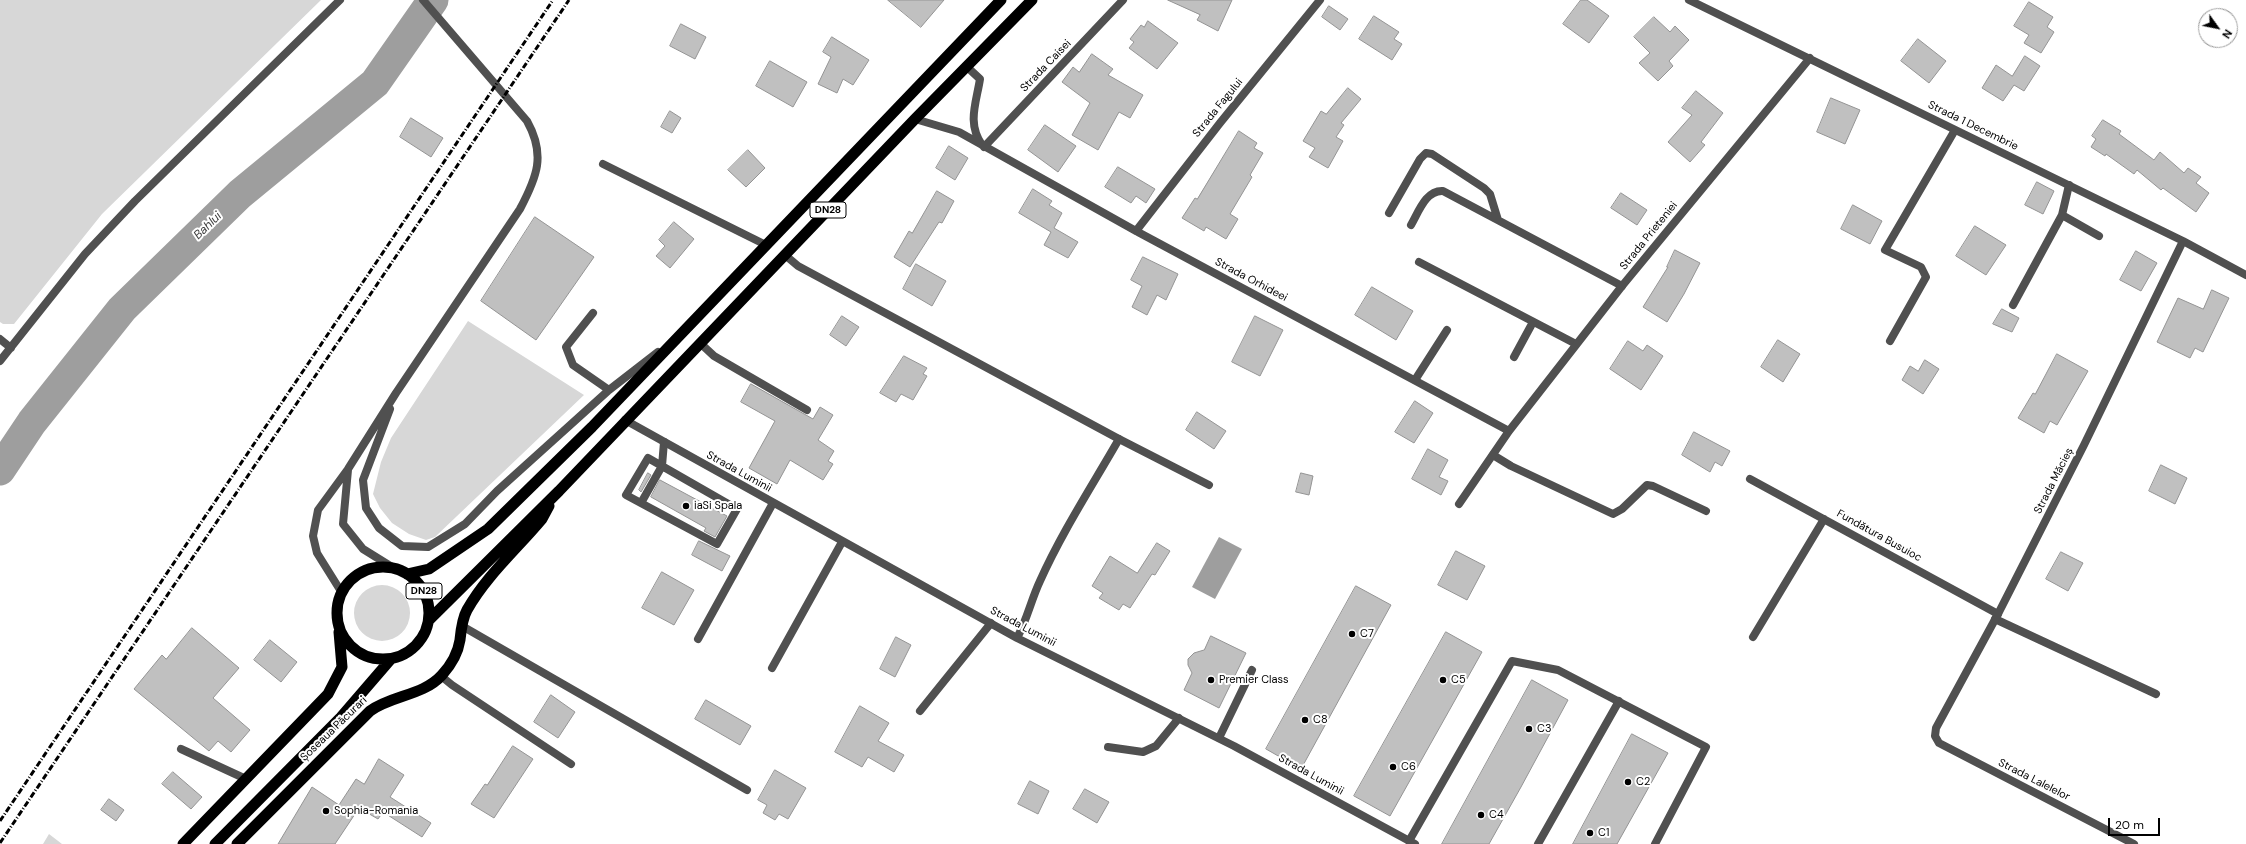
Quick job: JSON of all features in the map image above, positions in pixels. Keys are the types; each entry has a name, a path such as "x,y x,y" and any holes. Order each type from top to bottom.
{"highway":[{"name":"DN28","path":"408,574 429,569 488,529 592,426 1001,0"},
{"name":"DN28","path":"215,844 341,717 391,659 413,650 421,641 430,619 559,491 625,420 966,66 1032,0"},
{"name":"Șoseaua Păcurari","path":"237,844 370,711 390,699 414,692 429,685 442,676 456,654 466,612 476,596 542,519 559,491"},
{"name":"DN28","path":"183,844 328,694 342,667 337,609 342,593 350,581 362,572 377,567 392,568 408,574 419,583 427,596 430,619"},
{"name":"DN28","path":"338,625 350,645 358,652 369,657 391,659"}],"street":[{"path":"0,361 85,254 135,201 340,0"},
{"path":"342,593 317,553 313,536 318,510 348,469 396,393 520,209 534,182 539,159 534,134 527,121 423,0"},
{"name":"Strada Caisei","path":"984,147 1123,0"},
{"name":"Strada Fagului","path":"1136,232 1220,123 1320,0"},
{"name":"Strada 1 Decembrie","path":"1689,0 2183,240 2246,275"},
{"name":"Strada Prieteniei","path":"1459,504 1509,431 1576,344 1810,58"},
{"path":"966,66 980,79 972,123 976,135 984,147"},
{"name":"Strada Orhideei","path":"915,119 959,132 1136,232 1509,431"},
{"path":"1890,341 1926,277 1921,267 1885,250 1955,130"},
{"path":"1389,214 1420,159 1426,153 1432,154 1484,188 1490,194 1498,220"},
{"path":"603,164 766,245"},
{"path":"2013,305 2062,215 2069,185"},
{"path":"1411,225 1428,195 1435,190 1443,191 1622,286"},
{"path":"2062,215 2099,236"},
{"name":"Strada Măcieș","path":"1936,728 1996,616 2084,445 2183,240"},
{"path":"785,255 798,266 1119,439 1209,485"},
{"path":"1419,262 1576,344"},
{"path":"593,313 566,347 573,365 609,390"},
{"path":"1514,357 1533,322"},
{"path":"1415,380 1447,330"},
{"path":"396,393 363,480 366,508 379,528 402,546 428,548 465,524 497,491 609,390 677,338"},
{"path":"0,339 11,348"},
{"path":"700,343 714,356 807,410"},
{"name":"Strada Luminii","path":"625,420 1017,638 1219,738 1412,842"},
{"path":"1017,638 1026,622 1039,583 1065,530 1119,439"},
{"path":"641,502 662,466 664,442"},
{"path":"1493,455 1511,466 1612,514 1622,509 1647,486 1653,486 1706,510"},
{"path":"648,458 662,466 738,509 717,544 626,495 648,458"},
{"path":"348,469 343,524 363,549 392,568"},
{"name":"Fundătura Busuioc","path":"1750,479 1996,616 2156,694"},
{"path":"698,639 773,503"},
{"path":"1753,637 1824,519"},
{"path":"772,668 842,542"},
{"path":"920,711 991,623"},
{"path":"462,626 747,790"},
{"path":"1412,842 1512,661 1558,670 1706,748 1655,844"},
{"path":"1219,738 1252,670"},
{"path":"442,676 571,764"},
{"path":"1538,844 1619,701"},
{"path":"1108,748 1143,752 1156,746 1179,718"},
{"name":"Strada Lalelelor","path":"1936,728 1935,736 1939,743 2134,844"},
{"path":"180,749 246,779"}],"shaded area":[{"path":"0,0 321,0 102,214 14,324 3,324 0,322"},
{"path":"468,321 584,395 435,537 426,540 409,534 392,523 380,508 373,494 381,462 391,438"},
{"path":"1219,537 1242,549 1215,599 1192,587"},
{"path":"382,585 393,587 402,593 408,602 410,613 408,624 402,633 393,639 382,641 371,639 362,633 356,624 354,613 356,602 362,593 371,587"},
{"path":"49,834 62,844 43,844"}],"building":[{"path":"888,0 944,0 921,27"},
{"path":"1168,0 1232,0 1218,31 1197,20 1200,15"},
{"path":"1581,0 1587,0 1609,16 1589,43 1563,24"},
{"path":"2029,2 2053,17 2047,27 2054,32 2041,53 2024,43 2029,35 2014,26"},
{"path":"1329,6 1348,19 1340,30 1322,17"},
{"path":"1374,16 1399,32 1394,39 1402,44 1392,60 1359,39"},
{"path":"1654,17 1670,32 1675,26 1689,40 1669,61 1673,66 1658,81 1639,63 1650,53 1634,37"},
{"path":"1148,21 1178,43 1157,69 1129,48 1134,42 1130,39 1141,25 1144,27"},
{"path":"681,24 706,37 695,59 670,46"},
{"path":"832,37 869,60 853,85 843,79 837,93 818,84 831,57 823,52"},
{"path":"1918,39 1946,61 1929,83 1901,61"},
{"path":"1092,54 1113,69 1108,75 1143,95 1130,118 1119,112 1098,150 1072,135 1090,103 1062,82 1073,67 1079,72"},
{"path":"2025,56 2040,66 2024,91 2014,85 2003,101 1982,88 1996,65 2012,76"},
{"path":"770,61 807,82 793,107 756,86"},
{"path":"1348,88 1361,99 1341,123 1344,125 1336,137 1343,141 1328,168 1309,157 1315,148 1303,141 1321,111 1326,114"},
{"path":"1696,91 1723,113 1701,142 1705,145 1690,162 1668,142 1692,115 1682,108"},
{"path":"1831,98 1860,110 1845,144 1817,132"},
{"path":"670,111 681,118 672,133 661,127"},
{"path":"411,118 443,138 431,157 400,137"},
{"path":"2103,120 2121,131 2119,134 2154,160 2160,152 2184,173 2188,168 2201,177 2196,183 2209,193 2196,212 2163,188 2161,190 2137,170 2134,174 2106,154 2105,156 2091,147 2096,139 2092,136"},
{"path":"1045,125 1076,146 1058,172 1028,150"},
{"path":"1239,131 1257,143 1254,148 1263,153 1250,175 1252,177 1230,214 1238,219 1226,239 1206,227 1204,231 1182,218 1195,198 1197,199"},
{"path":"949,146 968,158 955,180 936,168"},
{"path":"748,150 765,168 746,187 728,170"},
{"path":"1118,167 1155,189 1146,203 1136,196 1131,203 1105,187"},
{"path":"2037,182 2054,191 2043,214 2025,205"},
{"path":"1033,189 1052,201 1049,205 1062,213 1054,228 1078,242 1068,258 1044,245 1051,232 1019,213"},
{"path":"937,191 954,201 942,223 939,222 910,267 894,257 909,231 912,233"},
{"path":"1621,193 1647,210 1637,225 1611,208"},
{"path":"1853,205 1882,221 1870,244 1841,229"},
{"path":"535,217 594,257 536,340 481,301"},
{"path":"674,222 694,239 670,268 656,256 665,246 659,240"},
{"path":"1975,226 2006,245 1986,275 1956,256"},
{"path":"1675,250 1700,263 1667,322 1643,307 1668,267"},
{"path":"2136,251 2157,263 2141,291 2120,280"},
{"path":"1143,257 1178,274 1166,300 1157,295 1147,315 1132,307 1142,286 1131,280"},
{"path":"916,264 946,281 932,306 903,289"},
{"path":"1372,287 1413,311 1396,340 1355,315"},
{"path":"2212,290 2229,298 2203,352 2195,348 2190,358 2157,342 2178,298 2203,309"},
{"path":"2002,309 2019,318 2012,332 1993,324"},
{"path":"842,316 859,327 846,346 830,335"},
{"path":"1255,316 1283,330 1260,376 1232,362"},
{"path":"1778,340 1800,354 1783,382 1761,367"},
{"path":"1628,341 1643,351 1647,345 1663,356 1641,390 1610,369"},
{"path":"2057,354 2088,371 2057,425 2050,421 2044,433 2018,418 2033,393 2035,394"},
{"path":"904,356 927,368 923,374 927,376 913,400 901,394 896,402 880,393"},
{"path":"1925,360 1939,369 1923,394 1902,380 1910,366 1918,371"},
{"path":"751,384 813,419 820,407 833,415 818,440 834,451 828,461 833,464 823,480 790,460 777,484 749,468 775,421 741,402"},
{"path":"1415,401 1433,413 1414,443 1395,432"},
{"path":"1197,412 1226,431 1214,449 1186,430"},
{"path":"1694,432 1730,451 1722,466 1715,462 1710,472 1682,455"},
{"path":"1428,449 1448,460 1439,477 1448,481 1441,495 1412,479"},
{"path":"2161,465 2187,478 2175,504 2149,491"},
{"path":"648,473 651,475 641,492 639,490"},
{"path":"1301,473 1313,476 1309,495 1296,492"},
{"name":"iaSi Spala","path":"660,480 727,516 715,537 704,531 706,528 651,497"},
{"path":"699,541 730,556 722,571 692,555"},
{"path":"1157,543 1170,551 1155,575 1152,574 1130,608 1123,604 1119,610 1099,598 1103,593 1092,586 1110,556 1137,573"},
{"path":"1456,551 1485,566 1467,600 1438,585"},
{"path":"2061,552 2083,563 2068,591 2046,579"},
{"path":"662,572 694,590 674,625 642,608"},
{"path":"1356,586 1391,605 1301,769 1266,749"},
{"path":"192,628 239,668 213,698 250,730 231,752 218,741 209,751 134,689 162,655 166,659"},
{"path":"1446,632 1482,652 1390,816 1354,796"},
{"name":"Premier Class","path":"1211,636 1246,653 1219,708 1184,690 1192,673 1188,665 1188,659 1194,653 1204,650"},
{"path":"896,637 911,645 895,677 880,669"},
{"path":"270,640 297,662 281,682 254,660"},
{"path":"1532,680 1568,700 1521,787 1489,844 1442,844"},
{"path":"551,695 575,712 558,738 534,722"},
{"path":"706,700 751,726 740,745 695,719"},
{"path":"860,706 889,723 878,741 904,755 894,772 868,757 862,767 835,752"},
{"name":"C2","path":"1632,734 1668,753 1617,844 1573,844"},
{"path":"513,746 533,759 494,818 471,804 485,784 487,785"},
{"path":"379,759 404,775 390,797 431,823 422,837 383,812 378,819 359,808 335,844 278,844 312,787 339,805 356,779 364,784"},
{"path":"775,770 806,788 788,819 779,814 775,820 763,813 767,805 758,800"},
{"path":"173,772 202,797 191,809 162,784"},
{"path":"1030,781 1049,791 1038,814 1018,804"},
{"path":"1085,789 1109,802 1097,823 1073,809"},
{"path":"109,799 124,810 116,821 101,810"}],"waterway":[{"name":"Bahlui","path":"0,470 32,422 122,309 240,194 375,83 433,0"}],"railway":[{"path":"0,821 553,0"},
{"path":"0,843 569,0"}],"place":[{"name":"iaSi Spala","path":"686,506"},
{"name":"C7","path":"1352,634"},
{"name":"Premier Class","path":"1211,680"},
{"name":"C5","path":"1443,680"},
{"name":"C8","path":"1305,720"},
{"name":"C3","path":"1529,729"},
{"name":"C6","path":"1393,767"},
{"name":"C2","path":"1628,782"},
{"name":"Sophia-Romania","path":"326,811"},
{"name":"C4","path":"1481,815"},
{"name":"C1","path":"1590,833"}]}
